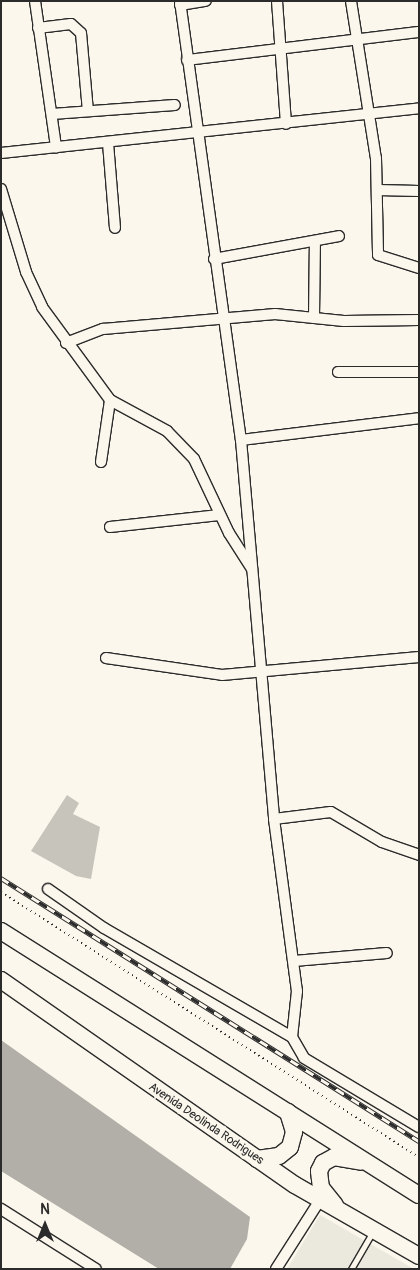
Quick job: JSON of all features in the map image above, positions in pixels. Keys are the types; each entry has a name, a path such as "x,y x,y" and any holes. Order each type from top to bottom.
{"highway":[{"path":"1,931 419,1195"},
{"name":"Avenida Deolinda Rodrigues","path":"1,980 257,1159 320,1200 419,1256"},
{"path":"257,1159 279,1156 290,1147 294,1132 288,1112"},
{"path":"344,1214 321,1188 319,1171 323,1163 334,1157 375,1166"}],"street":[{"path":"35,1 56,147"},
{"path":"206,1 180,3 196,133 241,440 274,819 297,991 292,1037"},
{"path":"277,1 279,50 286,124"},
{"path":"351,1 370,114 377,190 378,255 419,268"},
{"path":"38,28 71,24 81,34 88,111"},
{"path":"187,60 419,32"},
{"path":"52,114 175,105"},
{"path":"1,152 108,143 419,108"},
{"path":"108,143 115,228"},
{"path":"1,189 32,290 66,343 110,400 175,438 200,467 219,515 253,571"},
{"path":"377,190 419,191"},
{"path":"214,259 339,236"},
{"path":"314,318 315,241"},
{"path":"66,343 103,329 223,322 275,314 314,318 419,320"},
{"path":"338,372 419,372"},
{"path":"101,462 110,400"},
{"path":"241,440 419,418"},
{"path":"110,527 219,515"},
{"path":"106,658 222,675 260,674 419,657"},
{"path":"274,819 331,812 382,842 419,855"},
{"path":"48,889 104,928 292,1037 304,1058 419,1127"},
{"path":"294,961 386,953"},
{"path":"276,1269 320,1200"},
{"path":"1,1209 96,1269"}],"lane":[{"path":"351,1269 374,1231"}],"path":[{"path":"1,892 419,1157"}],"shaded area":[{"path":"1,1040 250,1217 247,1239 230,1269 159,1269 1,1171"},
{"path":"320,1215 414,1269 287,1269"}],"building":[{"path":"67,795 79,803 73,814 100,827 91,879 76,876 31,851"}],"railway":[{"path":"1,878 419,1141"}]}
